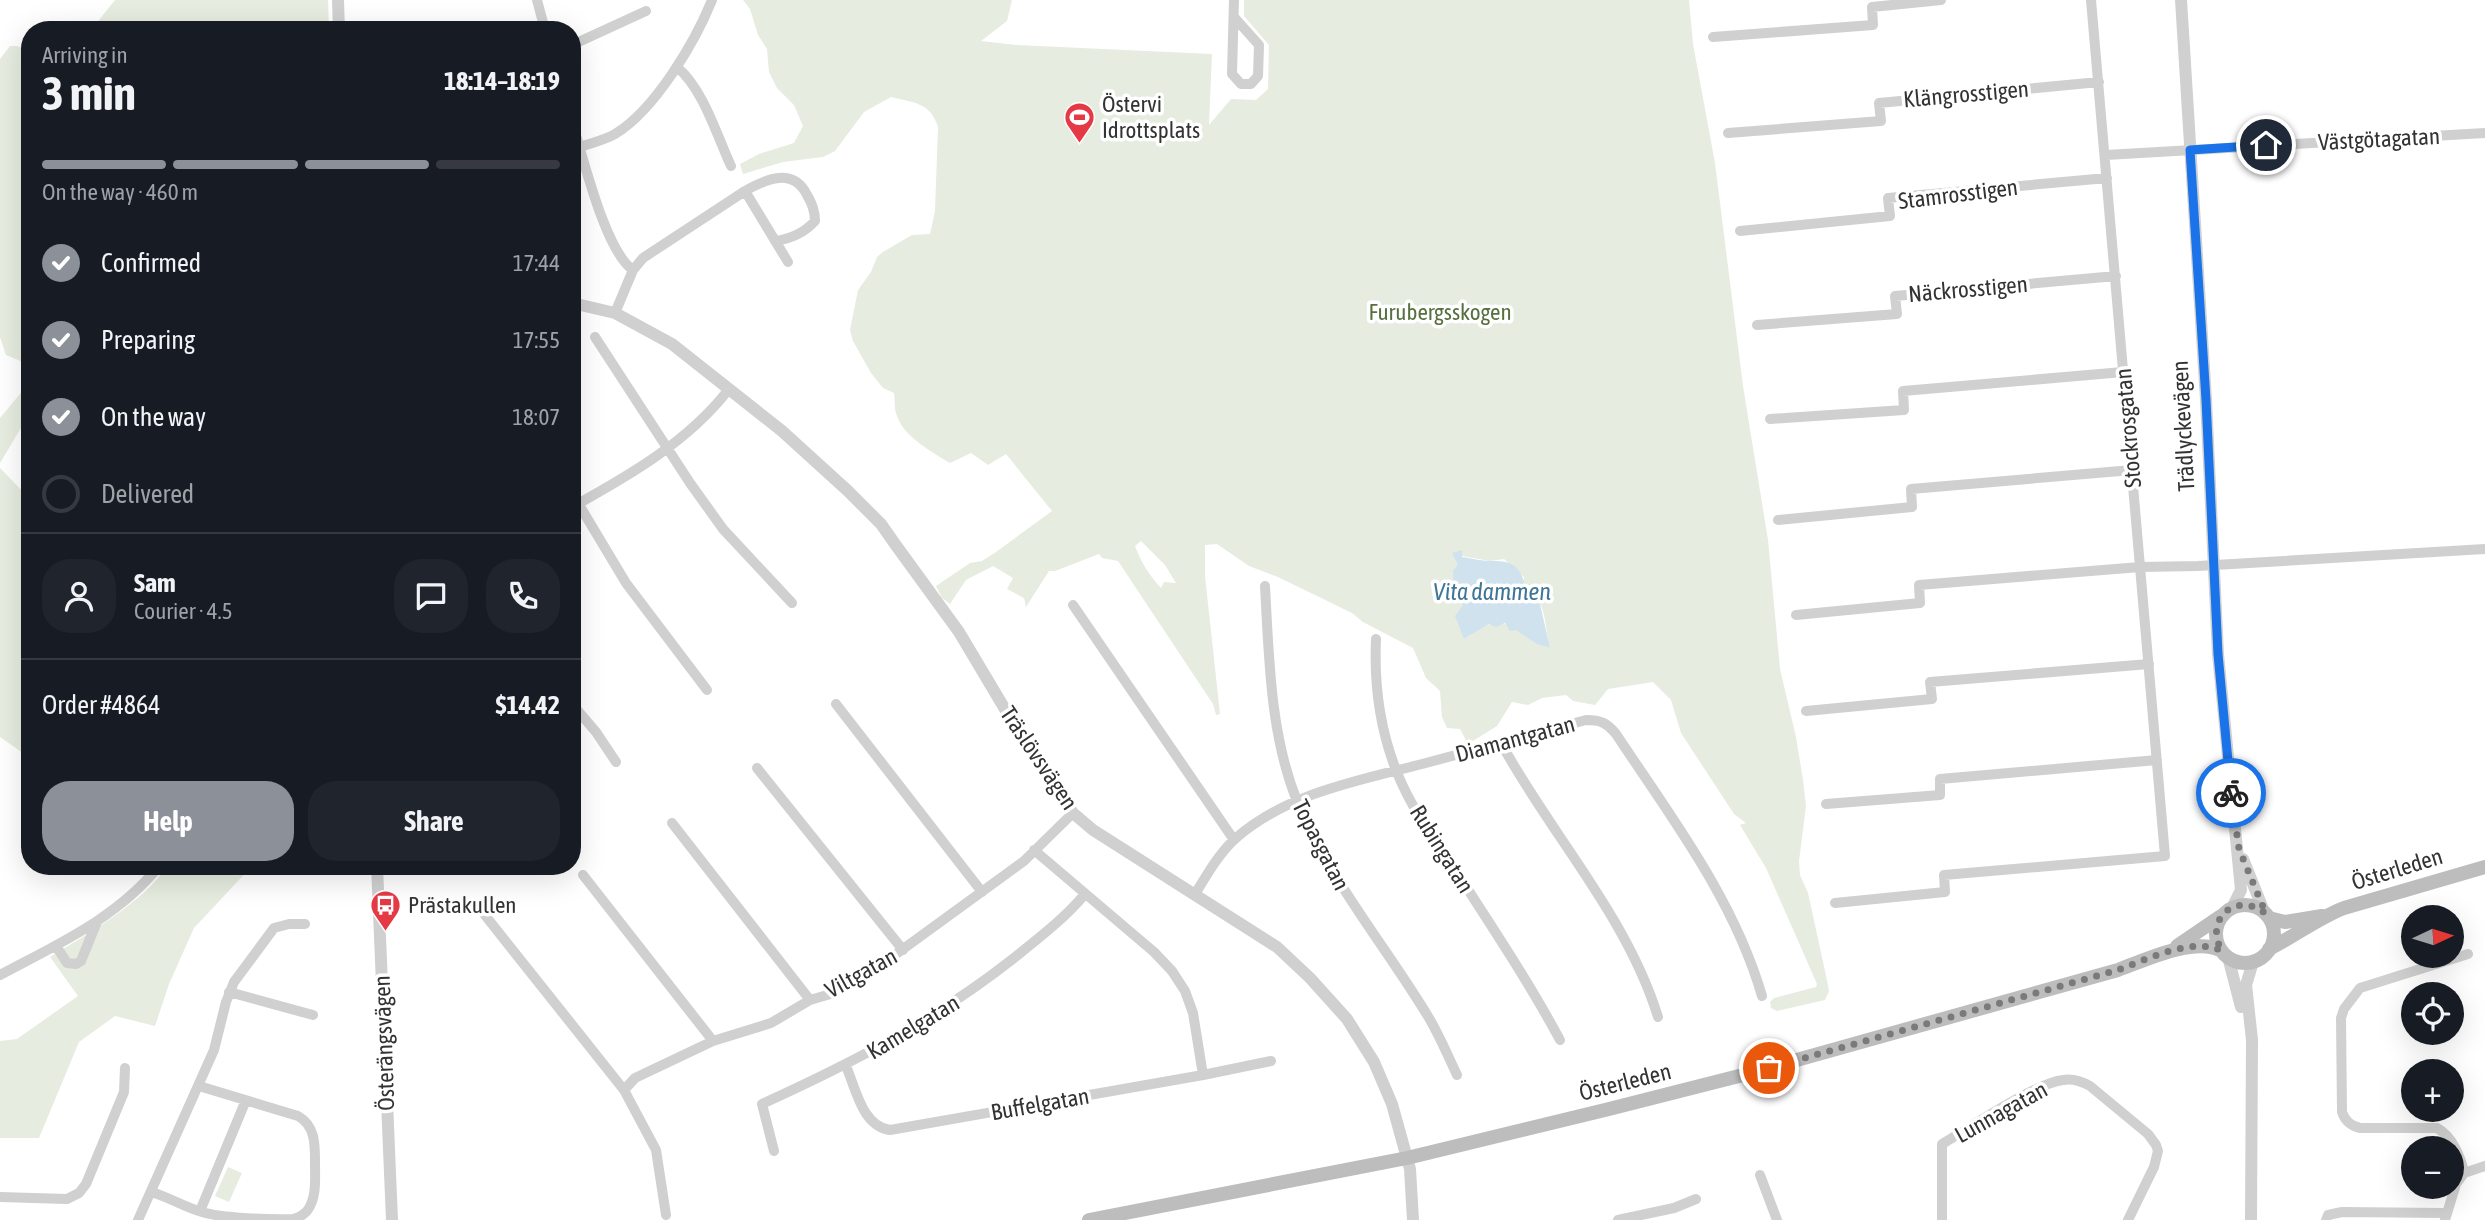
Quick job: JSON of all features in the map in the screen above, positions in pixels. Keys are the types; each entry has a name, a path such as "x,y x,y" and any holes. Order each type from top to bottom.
{"main road":[{"name":"Österleden","path":"2267,916 2285,922 2323,916 2374,898 2485,866"},
{"path":"2228,911 2242,905 2252,906 2267,916"},
{"name":"Österleden","path":"2163,954 2228,911"},
{"name":"Trädlyckevägen","path":"2225,954 2216,932 2228,911"},
{"name":"Trädlyckevägen","path":"2267,916 2274,931 2269,949"},
{"name":"Österleden","path":"2269,949 2316,923 2323,916"},
{"name":"Österleden","path":"1089,1220 1407,1158 1730,1079 2118,970 2193,946 2205,946 2225,954"},
{"path":"2225,954 2240,962 2253,962 2269,949"}],"street":[{"path":"338,0 339,21"},
{"path":"345,0 346,21"},
{"path":"537,0 543,21"},
{"path":"581,147 615,134 653,98 678,68 712,0"},
{"path":"1234,0 1232,74 1241,84 1251,84 1258,76 1259,46 1234,18"},
{"path":"1713,37 1873,25 1872,7 1941,0"},
{"name":"Stockrosgatan","path":"1835,903 1945,892 1944,875 2165,856 2091,0"},
{"name":"Trädlyckevägen","path":"2181,0 2213,565 2226,749 2239,849 2241,890 2228,911"},
{"path":"581,41 646,11"},
{"path":"678,68 688,76 693,85 731,166"},
{"name":"Klängrosstigen","path":"1728,133 1881,121 1879,103 2099,82"},
{"name":"Västgötagatan","path":"2106,155 2485,133"},
{"path":"581,150 608,236 624,264 633,270"},
{"path":"615,313 633,270 643,258 764,180 788,178 798,182 805,191 815,213 815,221 810,227 788,239 775,241"},
{"name":"Stamrosstigen","path":"1740,230 1890,216 1888,198 2108,178"},
{"path":"745,191 788,262"},
{"name":"Näckrosstigen","path":"1757,325 1896,314 1895,296 2116,276"},
{"name":"Träslövsvägen","path":"581,305 615,313 672,344 816,460 881,524 959,632 1015,726 1073,813 1093,830 1277,947 1310,978 1347,1019 1384,1083 1407,1158 1413,1190 1413,1220"},
{"path":"595,337 723,529 792,603"},
{"path":"1770,419 1904,410 1903,391 2123,372"},
{"path":"581,502 667,448 712,411 729,390"},
{"path":"1778,520 1912,507 1911,489 2132,470"},
{"path":"581,514 626,583 707,690"},
{"path":"1796,615 1920,603 1919,585 2140,567 2485,549"},
{"name":"Topasgatan","path":"1265,586 1270,677 1282,747 1297,800 1336,879 1428,1017 1457,1076"},
{"path":"1073,605 1234,840"},
{"name":"Rubingatan","path":"1376,639 1377,691 1396,771 1436,842 1519,968 1560,1040"},
{"path":"1806,711 1932,699 1930,682 2149,664"},
{"path":"836,704 982,892"},
{"path":"581,714 616,762"},
{"name":"Diamantgatan","path":"1195,894 1234,840 1273,812 1297,800 1587,720 1598,720 1609,726 1706,871 1756,976 1762,996"},
{"path":"1501,743 1524,784 1635,958 1658,1017"},
{"path":"1826,804 1940,795 1940,779 2157,760"},
{"path":"757,768 903,950"},
{"name":"Viltgatan","path":"624,1090 635,1079 713,1041 771,1023 810,1000 834,993 877,968 1024,861 1073,813"},
{"path":"672,823 810,1000"},
{"name":"Trädlyckevägen","path":"2239,849 2267,916"},
{"path":"1034,850 1154,952 1178,981 1189,999 1193,1013 1203,1075"},
{"path":"0,975 96,923 131,896 151,875"},
{"name":"Österängsvägen","path":"377,875 394,1220"},
{"name":"Österängsvägen","path":"383,875 394,1220"},
{"path":"583,875 713,1041"},
{"name":"Kamelgatan","path":"774,1151 762,1104 846,1066 920,1025 971,992 1026,948 1085,894"},
{"path":"484,914 624,1090 656,1150 666,1215"},
{"path":"57,946 67,963 76,964 81,961 96,923"},
{"path":"138,1220 199,1086 217,1040 229,992 274,928 289,924 306,924"},
{"name":"Trädlyckevägen","path":"2225,954 2244,1018 2251,1059"},
{"path":"2447,1136 2437,1128 2360,1128 2351,1126 2346,1121 2342,1112 2342,1018 2344,1009 2360,988 2468,954"},
{"name":"Trädlyckevägen","path":"2251,1220 2252,1040 2246,985 2253,962"},
{"path":"229,992 313,1015"},
{"name":"Buffelgatan","path":"846,1066 868,1118 882,1129 890,1130 1272,1061"},
{"path":"0,1197 67,1199 79,1193 86,1184 124,1092 125,1068"},
{"name":"Lunnagatan","path":"1942,1220 1942,1144 2029,1094 2067,1079 2081,1081 2090,1086 2148,1134 2156,1145 2158,1151 2154,1167 2128,1220"},
{"path":"151,1192 200,1212 237,1217 294,1219 305,1213 312,1202 315,1150 311,1127 298,1116 199,1086"},
{"path":"200,1212 246,1100"},
{"path":"2464,1173 2485,1166"},
{"path":"1760,1175 1777,1220"},
{"path":"1618,1220 1666,1215 1696,1199"},
{"path":"2326,1220 2328,1215 2342,1212 2445,1216 2451,1199"}],"green space":[{"path":"115,0 328,0 329,21 98,21"},
{"name":"Furubergsskogen","path":"743,0 1012,0 1007,21 981,41 1212,54 1209,125 1231,99 1256,100 1268,89 1269,45 1244,16 1244,0 1689,0 1693,44 1715,163 1743,386 1768,540 1780,669 1803,780 1806,806 1799,861 1800,875 1808,893 1829,991 1825,1000 1777,1011 1771,1008 1770,1002 1774,998 1816,987 1817,984 1766,868 1740,825 1746,823 1734,814 1681,733 1671,700 1653,682 1608,689 1595,705 1573,701 1566,695 1542,698 1528,705 1512,702 1497,726 1468,744 1460,729 1447,728 1442,717 1440,691 1426,678 1413,648 1363,622 1352,613 1249,566 1217,544 1205,545 1205,576 1220,714 1216,715 1213,704 1118,561 1102,558 1099,554 1049,571 1026,607 1024,598 1007,589 1013,578 993,566 966,580 950,604 942,598 936,586 970,563 982,561 996,552 1052,511 1006,454 988,465 971,453 950,463 912,437 897,416 894,393 883,388 871,373 853,341 850,330 858,290 871,272 877,257 912,235 930,234 935,211 938,127 926,108 891,97 864,112 835,151 823,157 783,162 743,174 740,164 759,154 794,143 803,126 794,105 777,88 769,72 767,49 758,35 750,9","holes":["1141,541 1165,565 1176,583 1164,582 1161,588 1146,568 1135,546","1462,550 1462,556 1490,561 1504,559 1524,577 1524,592 1529,603 1541,605 1550,648 1512,627 1496,623 1464,639 1463,605 1453,570 1459,565"]},
{"path":"10,46 21,48 21,361 6,355 0,337 0,59"},
{"path":"21,393 21,428 0,463 0,418"},
{"path":"0,468 21,490 21,752 0,737"},
{"path":"160,875 244,875 194,928 169,984 155,1026 115,1016 79,1042 39,1138 0,1138 0,1041 17,1039 78,996 50,957 130,904"},
{"path":"228,1167 242,1173 229,1202 215,1196"}],"water":[{"name":"Vita dammen","path":"1462,550 1462,557 1504,562 1516,567 1523,579 1529,603 1540,604 1550,648 1537,644 1516,630 1510,631 1505,623 1496,627 1489,624 1464,639 1455,616 1463,605 1454,596 1453,570 1458,565 1452,553"}],"way so far":[{"path":"1769,1068 2118,970 2193,946 2214,947 2222,951 2216,939 2216,932 2220,919 2227,911 2247,905 2266,914 2239,849 2231,793"}],"place":[{"name":"Östervi Idrottsplats","path":"1079,144"},
{"name":"Prästakullen","path":"385,932"}],"route":[{"path":"2231,793 2218,654 2206,400 2190,150 2266,145"}]}
